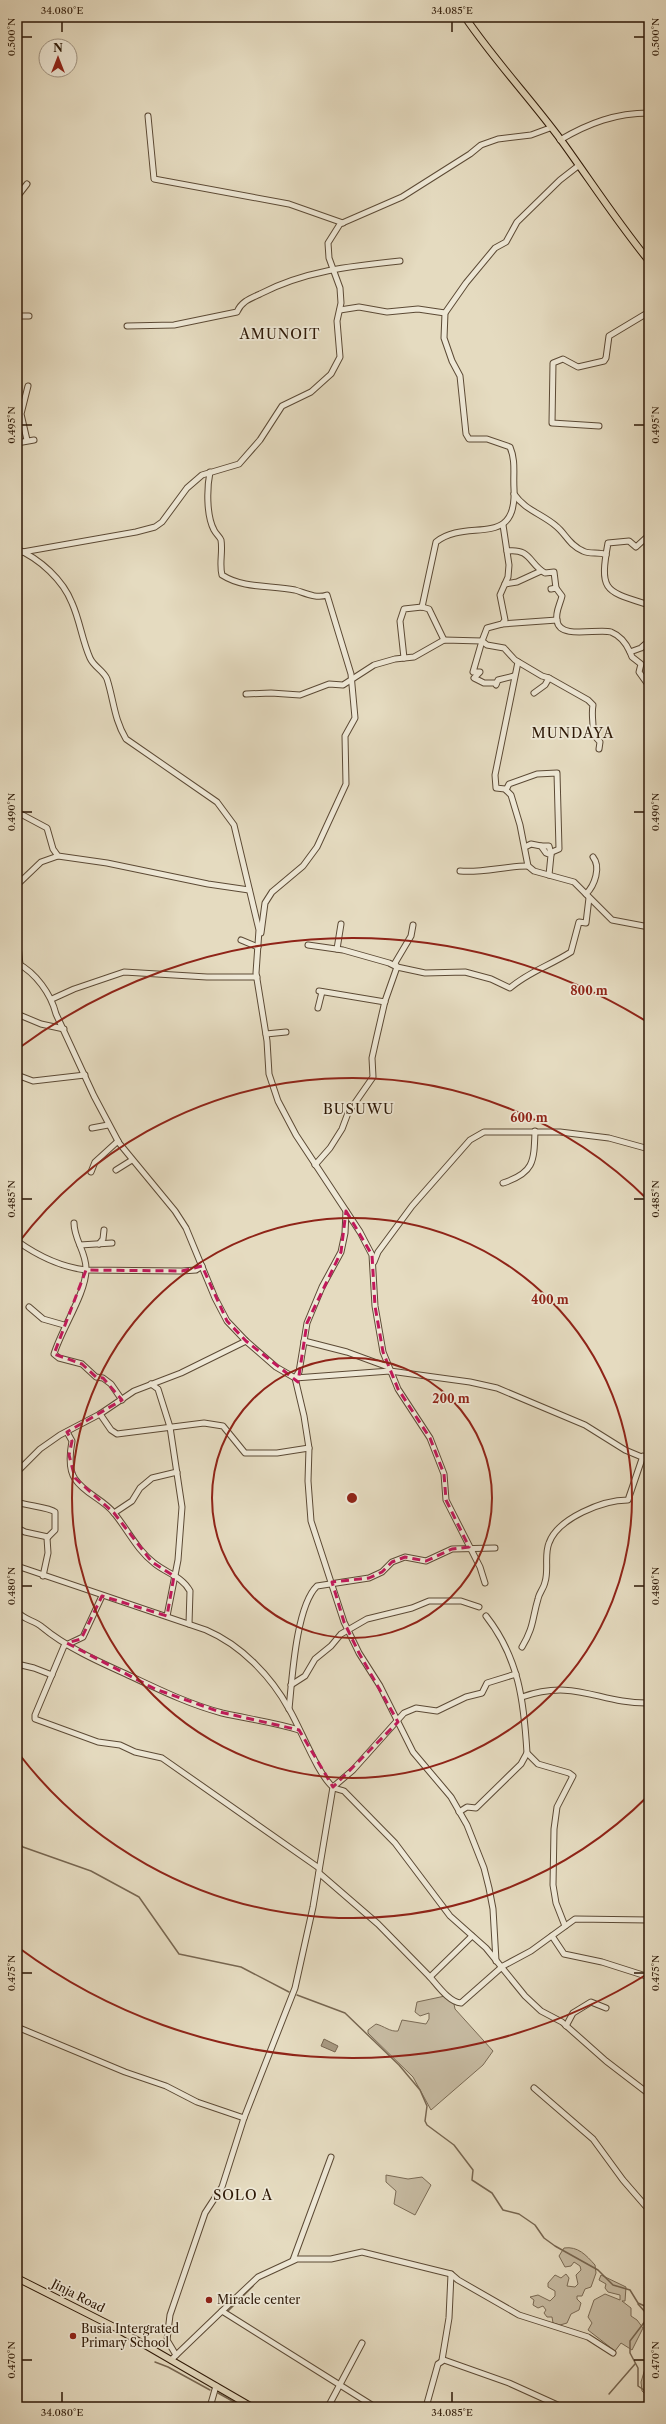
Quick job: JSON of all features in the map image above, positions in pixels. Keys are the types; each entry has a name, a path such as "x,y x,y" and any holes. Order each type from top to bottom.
{"main road":[{"path":"465,17 483,44 560,140 648,258"},
{"name":"Jinja Road","path":"17,2278 65,2301 252,2407"}],"street":[{"path":"560,140 599,120 618,115 649,112"},
{"path":"148,116 154,179 289,204 343,223"},
{"path":"17,553 136,532 155,527 168,516 187,488 210,472 233,468 239,464 260,440 282,406 311,392 331,374 340,357 336,321 340,310 340,288 333,268 328,243 334,230 343,223 402,197 470,154 481,145 498,139 531,135 550,128"},
{"path":"422,607 436,542 458,533 503,525 512,514 514,493 515,465 510,446 487,439 469,439 466,434 460,376 452,361 444,338 445,313 466,283 495,248 506,242 517,222 560,180 578,166"},
{"path":"17,197 28,184"},
{"path":"127,326 174,325 236,312 240,304 279,284 333,268 400,261"},
{"path":"340,310 359,307 387,312 418,309 445,313"},
{"path":"599,426 552,423 553,363 557,359 563,359 582,367 604,360 606,358 609,336 649,312"},
{"path":"17,316 29,316"},
{"path":"27,440 21,414 28,386"},
{"path":"17,443 27,440 34,440"},
{"path":"210,472 207,484 210,494 208,512 214,530 221,539 222,575 229,580 255,586 294,590 319,597 328,595 351,678 355,718 345,736 346,784 341,797 328,819 317,846 303,866 272,892 265,903 258,947 257,977 266,1034 269,1074 278,1101 315,1165 360,1232 374,1263"},
{"path":"514,493 530,510 557,526 565,538 575,547 590,554 606,556"},
{"path":"502,624 505,618 500,595 508,573 503,525"},
{"path":"649,535 636,546 629,541 608,543 605,577 608,587 615,595 637,600 649,605"},
{"path":"17,549 24,552 57,579 72,602 84,644 93,664 106,677 117,725 126,739 217,802 234,826 260,940"},
{"path":"507,552 522,552 530,556 540,571 545,573 554,572 554,589 562,596 557,620 559,627 569,631 611,632 624,640 632,657 641,664 639,672 649,686"},
{"path":"505,584 516,582 540,571"},
{"path":"404,658 400,624 401,614 404,609 422,607 432,612 436,626 444,640"},
{"path":"514,676 498,680 496,685 495,683 484,682 474,678 480,672 473,672 487,628 502,624 557,620"},
{"path":"630,652 641,648 649,641 649,623"},
{"path":"246,694 271,693 300,695 329,684 342,685 374,665 417,655 444,640 482,641 487,645 504,648 518,662 584,697 593,704 591,721 594,727 593,734 600,742 599,749"},
{"path":"518,662 514,676 514,690 506,715 495,775 496,788 506,790 511,795 525,847 528,866 536,873 574,882 612,920 649,927"},
{"path":"534,693 545,685 549,678"},
{"path":"506,790 509,784 537,774 557,773 559,849 551,854 546,853 541,846 531,844 525,847"},
{"path":"17,812 47,828 53,850 58,856"},
{"path":"549,876 551,854"},
{"path":"17,885 41,862 58,856 107,863 208,884 249,890"},
{"path":"308,945 337,949 389,963 397,967 426,973 465,972 491,979 510,988 523,976 553,963 571,952 579,922 586,923 588,896 597,869 597,864 592,857"},
{"path":"460,871 486,872 515,866 528,866"},
{"path":"337,949 341,924"},
{"path":"315,1165 330,1148 342,1129 348,1113 373,1077 372,1058 385,1002 397,967 396,963 411,936 413,925"},
{"path":"17,935 19,964 36,980 52,1000 56,1014 108,1125 132,1160 178,1217 192,1241 215,1298 227,1321 246,1341 276,1367 295,1378 389,1369"},
{"path":"241,940 258,947"},
{"path":"52,1000 74,989 124,972 207,977 257,977"},
{"path":"318,1008 320,991 385,1002"},
{"path":"17,1014 41,1024 64,1029"},
{"path":"266,1034 286,1032"},
{"path":"17,1075 33,1081 85,1075"},
{"path":"92,1128 108,1125"},
{"path":"485,1583 480,1567 469,1548 460,1524 446,1500 444,1474 430,1438 398,1389 389,1369 379,1334 375,1306 374,1263 378,1252 412,1206 476,1135 486,1131 535,1131 609,1138 649,1149"},
{"path":"503,1183 520,1178 529,1170 534,1155 535,1131"},
{"path":"91,1172 95,1162 118,1141"},
{"path":"116,1170 132,1160"},
{"path":"346,1211 345,1233 340,1252 322,1288 307,1324 299,1372 295,1378 304,1416 309,1448 308,1481 311,1521 344,1622 350,1630 359,1653 380,1686 413,1752 442,1786 460,1812 477,1850 489,1888 493,1910 496,1961"},
{"path":"74,1223 74,1231 80,1245 86,1270 78,1298 64,1325 54,1354 59,1358 82,1364 96,1377 103,1378 111,1384 122,1400"},
{"path":"99,1244 103,1239 104,1230"},
{"path":"17,1240 30,1250 55,1262 72,1268 86,1270 182,1271 196,1270 202,1266"},
{"path":"80,1245 112,1243"},
{"path":"29,1307 42,1319 64,1325"},
{"path":"17,1472 40,1448 100,1414 134,1391 181,1373 246,1341"},
{"path":"304,1341 347,1352 389,1369 470,1382 497,1388 585,1425 625,1450 643,1456 649,1460"},
{"path":"151,1384 158,1389 170,1427 182,1507 179,1550 167,1616"},
{"path":"100,1414 111,1430 117,1434 204,1423 223,1426 245,1453 277,1453 309,1448"},
{"path":"67,1432 72,1441 69,1455 75,1478 89,1494 99,1498 114,1513 129,1535 152,1562 181,1579 190,1591 189,1624"},
{"path":"522,1647 531,1632 538,1599 546,1582 547,1547 550,1539 568,1519 596,1508 628,1500 643,1456"},
{"path":"114,1513 132,1501 140,1488 152,1478 177,1472"},
{"path":"17,1502 39,1509 51,1508 55,1512 55,1530 48,1537 43,1576"},
{"path":"17,1528 25,1532 48,1537"},
{"path":"290,1709 291,1686 297,1639 312,1593 317,1586 332,1582 369,1578 382,1572 392,1562 405,1557 426,1561 452,1549 495,1548"},
{"path":"17,1566 217,1634 235,1646 262,1674 290,1709 299,1730 333,1787 344,1791 374,1820 409,1860 450,1916 503,1966 513,1984 541,2011 566,2026 606,2061 649,2094"},
{"path":"102,1596 82,1636 67,1643 35,1715 36,1719 98,1742 120,1745 135,1752 162,1758 319,1870 378,1924 441,1990 457,2002 461,2003 503,1966 531,1951 564,1926 579,1918 629,1922 649,1920"},
{"path":"291,1686 305,1676 314,1659 331,1646 341,1634 367,1619 412,1608 429,1601 461,1601 479,1607"},
{"path":"17,1611 21,1617 36,1622 67,1643 114,1670 188,1702 253,1720 273,1722 299,1730"},
{"path":"486,1616 500,1635 516,1674 522,1697 527,1753 534,1762"},
{"path":"17,1664 34,1668 52,1676"},
{"path":"176,2355 167,2340 167,2327 170,2316 205,2213 222,2187 244,2118 295,1988 319,1870 333,1787 352,1770 398,1722 404,1713 416,1708 437,1711 466,1697 482,1693 487,1683 516,1674"},
{"path":"522,1697 539,1691 570,1689 629,1703 649,1703"},
{"path":"460,1812 468,1807 476,1808 521,1764 527,1753"},
{"path":"521,1764 534,1762 569,1773 573,1776 557,1807 554,1829 553,1885 556,1903 564,1926"},
{"path":"430,1977 472,1936"},
{"path":"552,1936 564,1954 568,1956 602,1962 649,1977"},
{"path":"566,2026 573,2013 592,2002 606,2008"},
{"path":"17,2027 124,2072 166,2086 197,2102 244,2118"},
{"path":"534,2088 593,2139 623,2180 649,2210"},
{"path":"293,2260 331,2156"},
{"path":"171,2360 258,2277 293,2260 331,2259 362,2252 451,2274 458,2280 520,2315 588,2337 613,2353"},
{"path":"426,2407 438,2364 442,2360 449,2318 451,2274"},
{"path":"222,2311 375,2407"},
{"path":"328,2407 362,2343"},
{"path":"442,2360 448,2360 509,2383 562,2407"},
{"path":"210,2407 216,2386"}],"highlighted area":[{"path":"346,1211 372,1255 375,1306 383,1352 398,1389 430,1438 444,1474 446,1500 469,1547 452,1549 426,1561 405,1557 392,1562 382,1572 369,1578 332,1582 344,1622 359,1653 398,1722 333,1787 299,1730 220,1712 155,1689 67,1643 81,1639 102,1596 167,1616 174,1576 152,1562 114,1513 75,1478 69,1455 72,1441 67,1432 122,1400 103,1378 96,1377 82,1364 54,1354 86,1270 182,1271 202,1266 227,1321 246,1341 298,1382 307,1323 341,1252"}],"shaded area":[{"path":"445,1996 454,2004 455,2009 493,2051 483,2065 431,2110 413,2077 368,2033 368,2030 376,2024 392,2031 398,2031 402,2020 426,2024 429,2019 429,2013 420,2016 415,2012 417,2002"},
{"path":"324,2039 338,2046 335,2052 321,2046"},
{"path":"386,2175 408,2179 422,2177 431,2185 415,2215 394,2204 396,2191 386,2182"},
{"path":"564,2248 573,2248 585,2255 595,2265 596,2273 591,2287 585,2289 582,2296 577,2296 577,2299 581,2303 579,2310 571,2314 567,2323 560,2325 553,2323 552,2317 547,2317 544,2313 546,2310 543,2306 538,2308 533,2305 534,2300 530,2297 538,2295 550,2301 555,2296 555,2291 548,2287 548,2283 555,2275 561,2278 566,2274 569,2278 567,2286 575,2287 578,2284 576,2275 581,2270 580,2266 574,2262 571,2266 565,2267 559,2256"},
{"path":"601,2275 626,2287 625,2301 622,2301 631,2308 631,2316 637,2320 643,2328 632,2350 621,2343 615,2351 588,2330 592,2323 588,2317 594,2300 605,2294 620,2300 620,2295 608,2292 605,2288 606,2284 599,2280"},
{"path":"648,2359 649,2394 646,2395 642,2391 641,2382"}],"waterway":[{"path":"17,1841 23,1847 91,1871 139,1897 179,1954 241,1967 289,1992"},
{"path":"297,1995 345,2013 399,2065 420,2090 427,2106 425,2121 427,2125 454,2145 473,2170 472,2180 492,2193 503,2210 519,2214 535,2225 544,2238 555,2246 598,2270 613,2285 630,2290 638,2303 649,2308"},
{"path":"240,2299 253,2286"},
{"path":"228,2311 237,2302"},
{"path":"638,2304 646,2313 646,2320 630,2341 630,2353 638,2368 638,2386 647,2392"},
{"path":"155,2362 168,2367 210,2390"},
{"path":"609,2394 635,2364"},
{"path":"218,2393 243,2407"}],"place":[{"name":"Miracle center","path":"209,2300"},
{"name":"Busia Intergrated Primary School","path":"73,2336"}],"district":[{"name":"AMUNOIT","path":"280,334"},
{"name":"MUNDAYA","path":"573,733"},
{"name":"BUSUWU","path":"359,1109"},
{"name":"SOLO A","path":"243,2195"}]}
